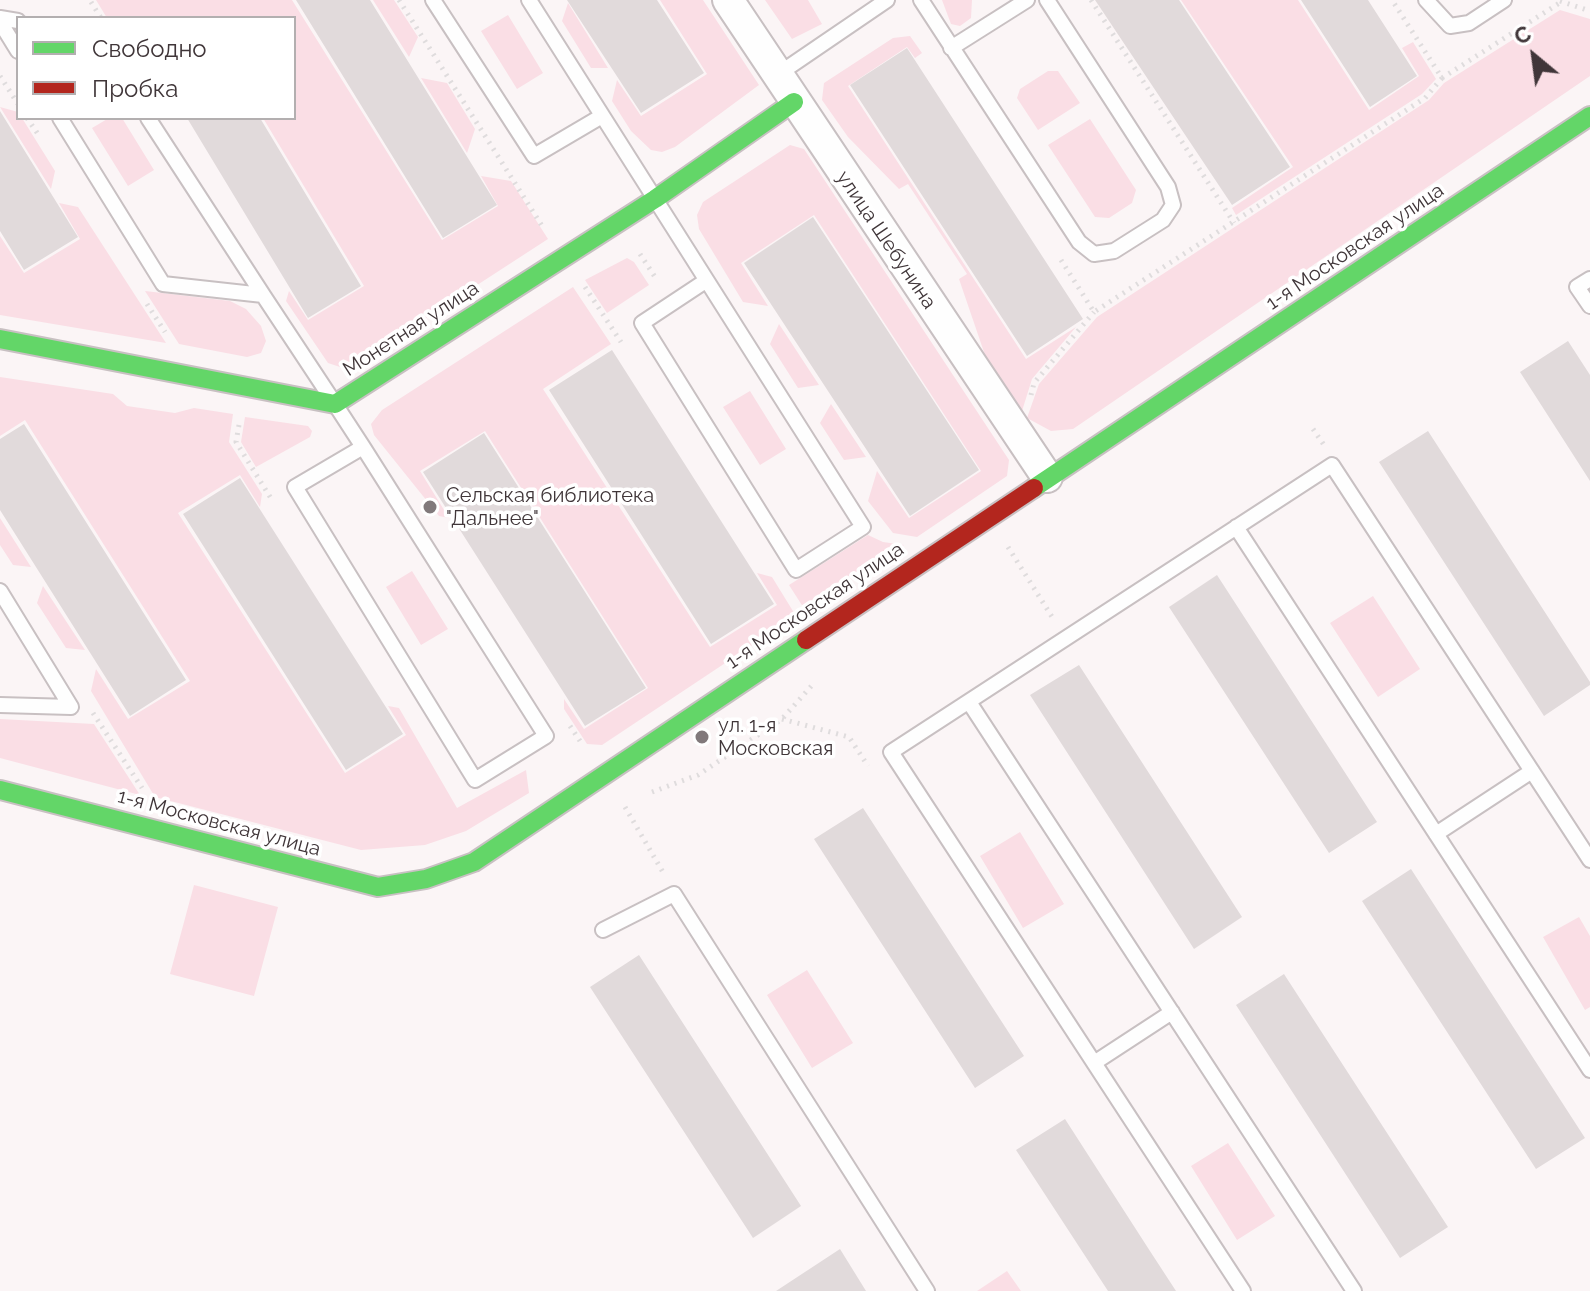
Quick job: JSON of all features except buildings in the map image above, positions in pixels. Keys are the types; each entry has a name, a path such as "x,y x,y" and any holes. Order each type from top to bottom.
{"street":[{"name":"улица Шебунина","path":"728,0 1047,477"},
{"name":"Монетная улица","path":"0,339 335,404 655,199 794,102"},
{"name":"1-я Московская улица","path":"0,790 378,887 426,879 474,862 1590,116"}],"lane":[{"path":"433,0 534,156 602,116"},
{"path":"529,0 863,527 796,570 642,323 704,282"},
{"path":"777,76 887,0"},
{"path":"921,0 1079,242 1094,254 1114,251 1163,220 1173,205 1168,187 1047,0"},
{"path":"951,48 1027,0"},
{"path":"1426,0 1450,26 1469,23 1504,0"},
{"path":"0,20 16,48"},
{"path":"61,120 163,284 263,295"},
{"path":"149,120 363,447 546,736 475,780 295,487 363,447"},
{"path":"1590,279 1577,287 1590,306"},
{"path":"1243,1291 891,752 1332,465 1590,860"},
{"path":"1236,527 1590,1070"},
{"path":"0,591 71,707 0,705"},
{"path":"969,702 1354,1291"},
{"path":"1436,834 1532,771"},
{"path":"603,930 674,894 927,1291"},
{"path":"1094,1063 1172,1012"}],"path":[{"path":"399,0 547,232"},
{"path":"1091,0 1234,223 1425,98 1442,78 1560,1 1590,11"},
{"path":"1392,0 1442,78"},
{"path":"91,2 100,16"},
{"path":"0,76 16,101"},
{"path":"632,249 642,255 657,280"},
{"path":"1026,409 1034,383 1094,312"},
{"path":"1005,543 1064,639"},
{"path":"561,712 586,752"},
{"path":"622,803 674,894"}],"shaded area":[{"path":"96,0 292,0 442,240 498,206 481,176 511,181 548,239 354,365 340,367 328,363 286,301 289,291 308,320 364,286 264,120 296,120 296,16 106,16"},
{"path":"373,0 394,0 418,37 409,57"},
{"path":"660,0 703,0 759,85 675,147 662,152 651,150 631,131 612,101 617,80 641,116 707,74"},
{"path":"765,0 808,0 822,24 792,39"},
{"path":"942,0 972,0 971,18 960,26 951,24"},
{"path":"1181,0 1298,0 1369,110 1419,76 1402,48 1413,42 1436,79 1422,94 1236,215 1232,208 1293,167"},
{"path":"568,3 608,68 591,68 562,21"},
{"path":"1560,10 1590,19 1590,76 1073,429 1051,431 1027,418 1039,384 1097,317 1429,100 1444,83"},
{"path":"508,15 543,73 517,89 481,31"},
{"path":"910,36 922,53 915,58 907,47 848,86 1026,359 1076,327 1032,379 1022,411 985,355 959,279 967,274 908,184 899,189 848,137 822,100 824,83 893,38"},
{"path":"1048,71 1058,71 1080,103 1038,130 1017,98 1020,89"},
{"path":"421,78 447,83 475,129 467,153"},
{"path":"0,107 16,111 16,120 23,120 55,171 51,189"},
{"path":"1090,119 1136,190 1132,203 1109,218 1095,217 1048,145"},
{"path":"106,120 123,120 154,170 128,186 92,128"},
{"path":"790,145 804,149 1009,460 1007,476 917,537 893,533 868,501 877,471 909,518 981,471 814,215 741,263 768,306 743,302 699,229 697,215 703,202"},
{"path":"59,203 78,207 166,343 0,315 0,236 24,273 80,239"},
{"path":"627,258 634,262 649,285 607,313 585,280"},
{"path":"573,287 611,344 543,389 710,647 777,605 757,573 772,577 796,616 602,745 587,744 564,709 564,699 584,729 648,688 485,431 420,471 449,518 439,516 374,435 371,424 382,410"},
{"path":"145,291 230,301 246,309 261,326 266,341 261,353 247,357 179,344"},
{"path":"779,324 819,385 798,388 770,344"},
{"path":"0,377 113,394 127,406 175,413 194,408 233,414 229,442 262,494 260,507 240,475 178,513 345,773 406,735 388,706 399,708 457,808 526,770 529,793 466,831 425,845 361,850 155,797 91,691 96,669 128,719 190,681 25,420 0,436"},
{"path":"750,391 786,449 760,465 723,407"},
{"path":"831,404 866,457 844,460 820,423"},
{"path":"245,417 308,426 312,431 310,437 256,467 241,442"},
{"path":"0,518 31,567 13,565 0,545"},
{"path":"868,535 883,542 904,545 805,610 789,585"},
{"path":"412,571 448,629 421,645 386,587"},
{"path":"43,586 85,650 66,648 37,603"},
{"path":"1373,596 1420,669 1378,697 1330,623"},
{"path":"0,719 94,724 140,795 0,758"},
{"path":"1020,832 1064,904 1023,928 980,856"},
{"path":"194,885 278,907 254,996 170,974"},
{"path":"1579,917 1590,936 1590,1007 1585,1010 1543,937"},
{"path":"807,970 853,1043 812,1068 767,995"},
{"path":"1228,1143 1275,1216 1237,1240 1191,1166"},
{"path":"1007,1271 1021,1291 977,1291"}],"traffic: fast":[{"path":"0,339 335,404 655,199 794,102"},
{"path":"1034,488 1590,116"},
{"path":"0,790 378,887 426,879 474,862 806,640"}],"traffic: jam":[{"path":"806,640 1034,488"}],"place":[{"name":"Сельская библиотека \"Дальнее\"","path":"430,507"},
{"name":"ул. 1-я Московская","path":"702,737"}]}
